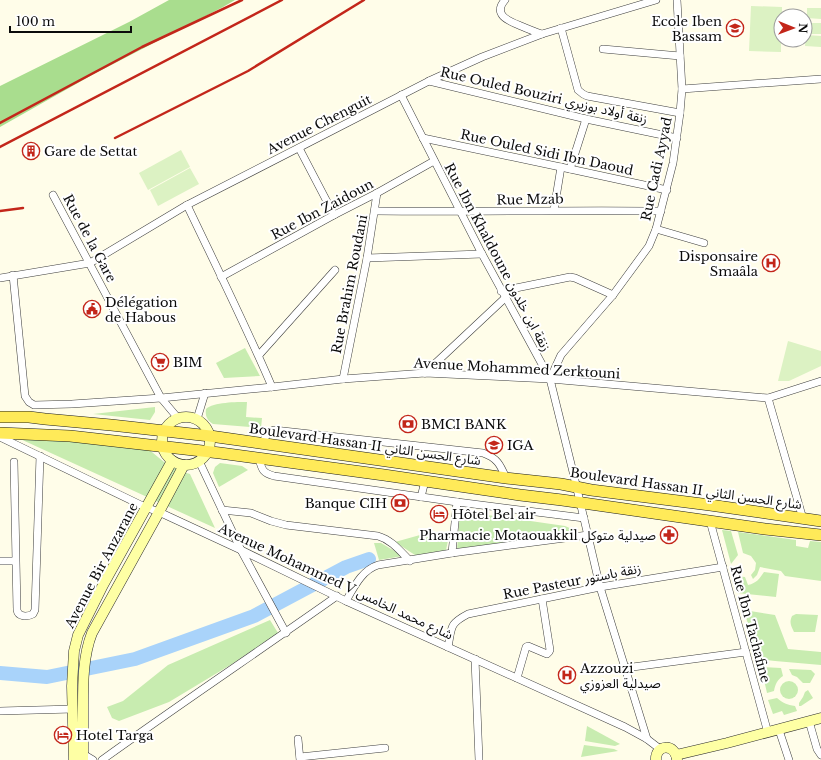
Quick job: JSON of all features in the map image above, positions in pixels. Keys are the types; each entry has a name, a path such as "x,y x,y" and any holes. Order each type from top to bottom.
{"main road":[{"name":"Boulevard Hassan II شارع الحسن الثاني","path":"0,417 24,417 210,436 821,521"},
{"path":"0,433 70,436 207,452 384,475 765,529 821,535"}],"street":[{"path":"505,0 501,7 501,13 506,20 542,34"},
{"name":"Avenue Chenguit","path":"0,278 90,263 187,205 429,81 482,57 542,34 656,0"},
{"name":"Rue Cadi Ayyad","path":"550,379 557,362 566,348 613,295 649,246 656,229 673,163 680,113 682,89 677,0"},
{"path":"561,28 578,90 583,94 680,113"},
{"path":"603,49 680,56"},
{"path":"682,89 821,79"},
{"name":"Rue Ouled Bouziri زنقة أولاد بوزيري","path":"429,81 586,119 677,138"},
{"name":"Rue Ibn Khaldoune زنقة ابن خلدون","path":"401,95 505,298 550,379 600,587 647,739"},
{"path":"570,169 586,119"},
{"name":"Rue Ouled Sidi Ibn Daoud","path":"423,138 667,190"},
{"path":"299,148 334,215"},
{"name":"Rue Ibn Zaidoun","path":"220,276 377,193 434,160"},
{"path":"554,210 561,167"},
{"name":"Rue Brahim Roudani","path":"343,379 375,211 377,193"},
{"name":"Rue de la Gare","path":"53,195 161,398 177,417"},
{"path":"187,205 259,355 272,387"},
{"name":"Rue Mzab","path":"375,211 661,211"},
{"path":"656,229 704,243"},
{"path":"366,258 482,254"},
{"path":"259,355 335,270"},
{"name":"Avenue Mohammed Zerktouni","path":"13,276 25,396 34,405 161,398 343,379 425,373 550,379 768,398 821,381"},
{"path":"501,290 570,277 613,295"},
{"path":"425,373 505,298"},
{"path":"197,419 205,393"},
{"path":"768,398 803,519"},
{"path":"187,416 197,419 203,423 210,436 207,452 199,461 192,464 177,464 166,455 162,447 161,439 163,432 168,423 177,417 187,416"},
{"path":"262,444 268,432 274,430 483,453 491,456 499,463 506,478"},
{"name":"Avenue Mohammed V شارع محمد الخامس","path":"0,437 346,601 625,727 647,739 660,749"},
{"path":"14,462 17,612 23,616 31,615 36,610 40,456"},
{"path":"259,459 263,471 268,474 421,497 584,518"},
{"name":"Avenue Bir Anzarane","path":"74,760 72,686 74,651 78,635 145,507 172,461"},
{"path":"199,461 240,550 286,633"},
{"name":"Avenue Bir Anzarane","path":"83,757 83,687 89,641 184,465"},
{"path":"421,497 425,481"},
{"path":"452,553 457,502"},
{"path":"222,510 251,513 286,525 378,536 390,541 410,561"},
{"name":"Rue Ibn Tachafine","path":"710,521 768,733"},
{"path":"346,601 362,577 373,567 384,564 452,553 588,535"},
{"path":"0,562 15,561"},
{"name":"Rue Pasteur زنقة باستور","path":"448,647 452,626 456,621 468,614 600,587 723,567"},
{"path":"102,760 230,670 286,633 334,595"},
{"path":"517,678 526,647 528,646 547,654 550,650 542,599"},
{"path":"625,668 746,652"},
{"path":"475,659 479,760"},
{"path":"0,711 73,709"},
{"path":"656,760 657,753 660,749 670,748 674,751 677,757 821,718"},
{"path":"809,721 817,749 821,755"},
{"path":"779,730 789,760"},
{"path":"298,739 300,758 385,748"},
{"path":"83,757 93,760"}],"green space":[{"path":"169,0 235,0 92,75 0,127 0,86 129,22"},
{"path":"751,6 782,7 773,8 773,48 781,48 781,52 749,51"},
{"path":"813,8 821,8 821,19 813,18"},
{"path":"813,23 821,23 821,34 813,34"},
{"path":"813,35 821,36 821,47 813,46"},
{"path":"181,150 190,167 148,190 139,173"},
{"path":"190,168 199,184 158,206 150,190"},
{"path":"788,341 821,351 821,366 789,381 778,381"},
{"path":"245,348 260,376 224,378 216,363"},
{"path":"247,402 246,417 262,418 261,428 213,424 206,416 206,409 214,405"},
{"path":"155,407 155,412 150,420 93,414"},
{"path":"19,435 147,448 164,462 190,474 215,528 18,438"},
{"path":"220,463 242,466 248,470 219,487 213,473 215,467"},
{"path":"460,511 565,526 572,529 571,534 457,550"},
{"path":"722,530 731,531 738,555 731,564"},
{"path":"421,532 446,533 449,536 446,550 433,554 415,555 395,542 420,535"},
{"path":"738,532 796,540 796,546 808,548 810,541 821,542 821,581 785,576 781,571 760,567 757,575 753,579 751,575 755,570 756,563 751,556 743,553"},
{"path":"374,543 381,543 403,556 379,560"},
{"path":"764,572 779,574 776,597 737,593 735,576 745,577 748,585 756,582"},
{"path":"744,610 775,615 788,649 821,652 821,665 758,659"},
{"path":"796,614 818,615 815,632 794,632 791,626 791,620 792,616"},
{"path":"270,620 278,633 232,664 169,702 119,721 112,718 107,707 123,701 168,665"},
{"path":"761,667 781,668 783,676 777,682 774,691 767,693"},
{"path":"789,669 811,670 815,674 810,683 803,683 797,677 792,675"},
{"path":"789,681 795,684 798,690 795,696 789,699 783,696 780,690 783,684"},
{"path":"808,690 813,698 799,706 805,692"},
{"path":"777,698 785,704 795,706 797,711 784,715 782,711 773,714 768,700"},
{"path":"587,726 620,744 615,746 585,741"},
{"path":"584,745 614,749 618,751 581,757"}],"waterway":[{"path":"0,673 47,677 135,659 254,616 346,567 369,559"}],"railway":[{"path":"0,123 142,47 242,0"},
{"path":"0,147 282,0"},
{"path":"115,138 248,71 364,0"},
{"path":"0,211 23,208"}],"place":[{"name":"Ecole Iben Bassam","path":"735,28"},
{"name":"Gare de Settat","path":"31,151"},
{"name":"Disponsaire Smaâla","path":"771,263"},
{"name":"Délégation de Habous","path":"92,309"},
{"name":"BIM","path":"160,362"},
{"name":"BMCI BANK","path":"408,424"},
{"name":"IGA","path":"494,445"},
{"name":"Banque CIH","path":"400,503"},
{"name":"Hôtel Bel air","path":"439,514"},
{"name":"Pharmacie Motaouakkil صيدلية متوكل","path":"669,535"},
{"name":"Azzouzi صيدلية العزوزي","path":"567,675"},
{"name":"Hotel Targa","path":"63,735"}]}
